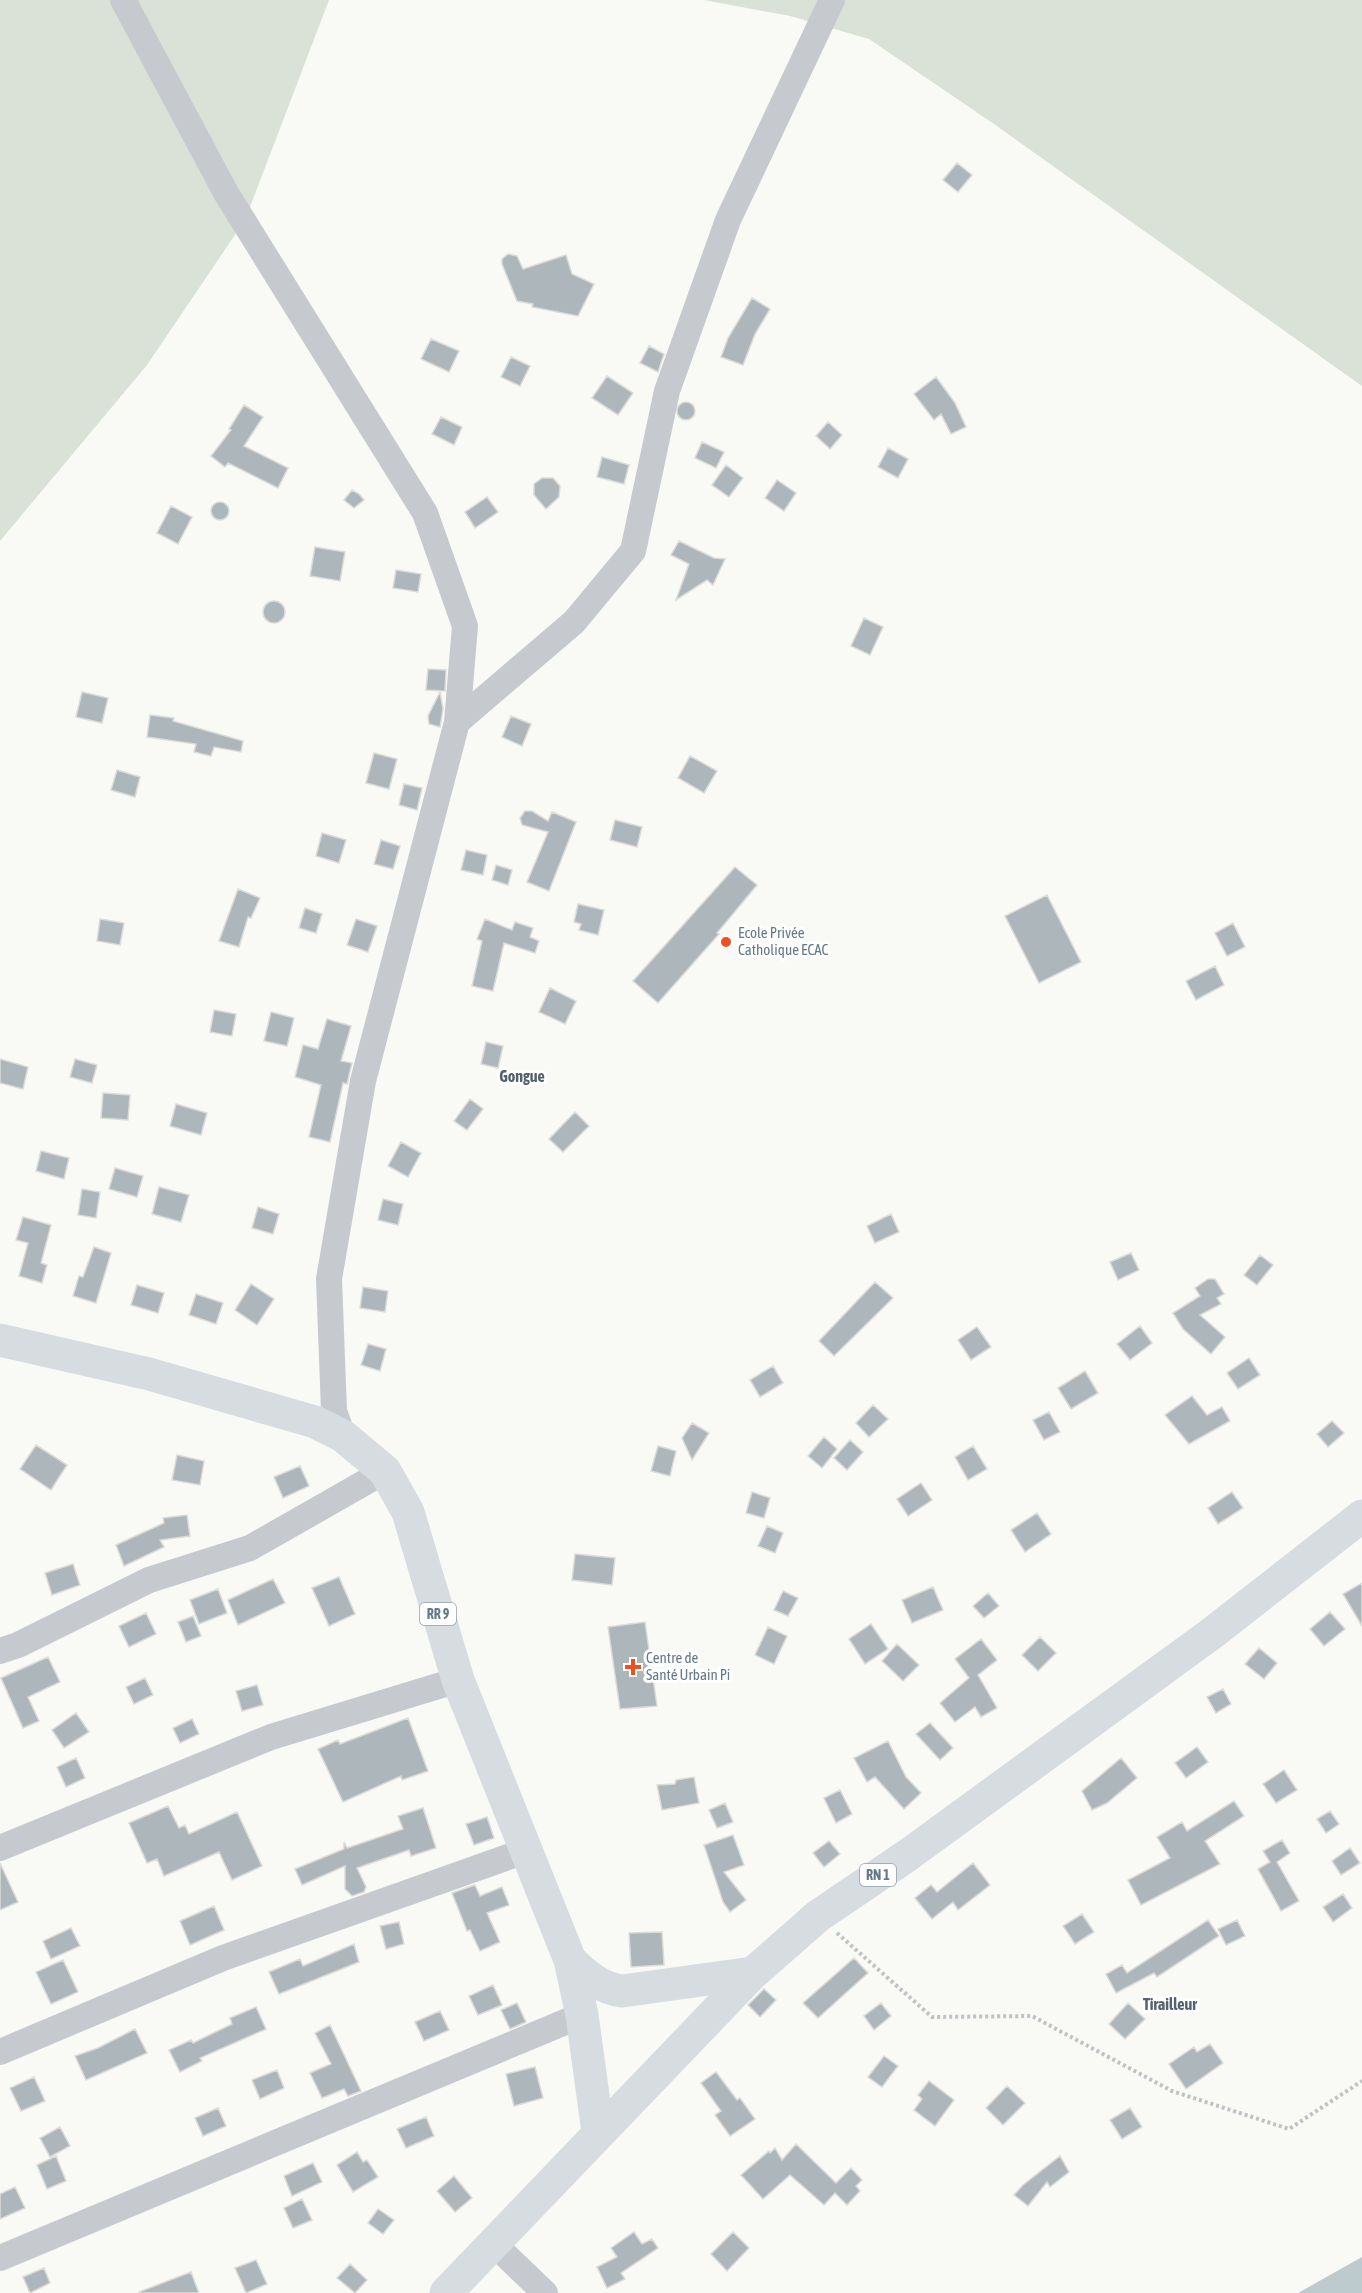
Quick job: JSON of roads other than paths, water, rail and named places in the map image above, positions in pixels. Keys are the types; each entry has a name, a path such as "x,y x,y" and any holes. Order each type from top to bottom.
{"main road":[{"name":"RR 9","path":"0,1340 149,1374 315,1422 343,1436 385,1471 408,1512 458,1680 528,1850 570,1960 582,2015 598,2132"},
{"name":"RN 1","path":"446,2293 753,1973 818,1916 908,1855 1211,1634 1362,1516"},
{"name":"RR 9","path":"570,1960 588,1977 611,1989 621,1991 753,1973"}],"street":[{"path":"123,0 226,193 425,513 465,626 457,722 363,1081 329,1279 334,1411 343,1436"},
{"path":"457,722 574,622 633,551 667,391 728,220 832,0"},
{"path":"0,1651 18,1645 149,1580 250,1548 385,1471"},
{"path":"0,1848 271,1737 458,1680"},
{"path":"0,2052 224,1958 528,1850"},
{"path":"0,2258 582,2015"},
{"path":"493,2243 545,2293"}],"place":[{"name":"Ecole Privée Catholique ECAC","path":"726,942"},
{"name":"Centre de Santé Urbain Pi","path":"633,1667"}],"district":[{"name":"Gongue","path":"522,1076"},
{"name":"Tirailleur","path":"1170,2004"}]}
